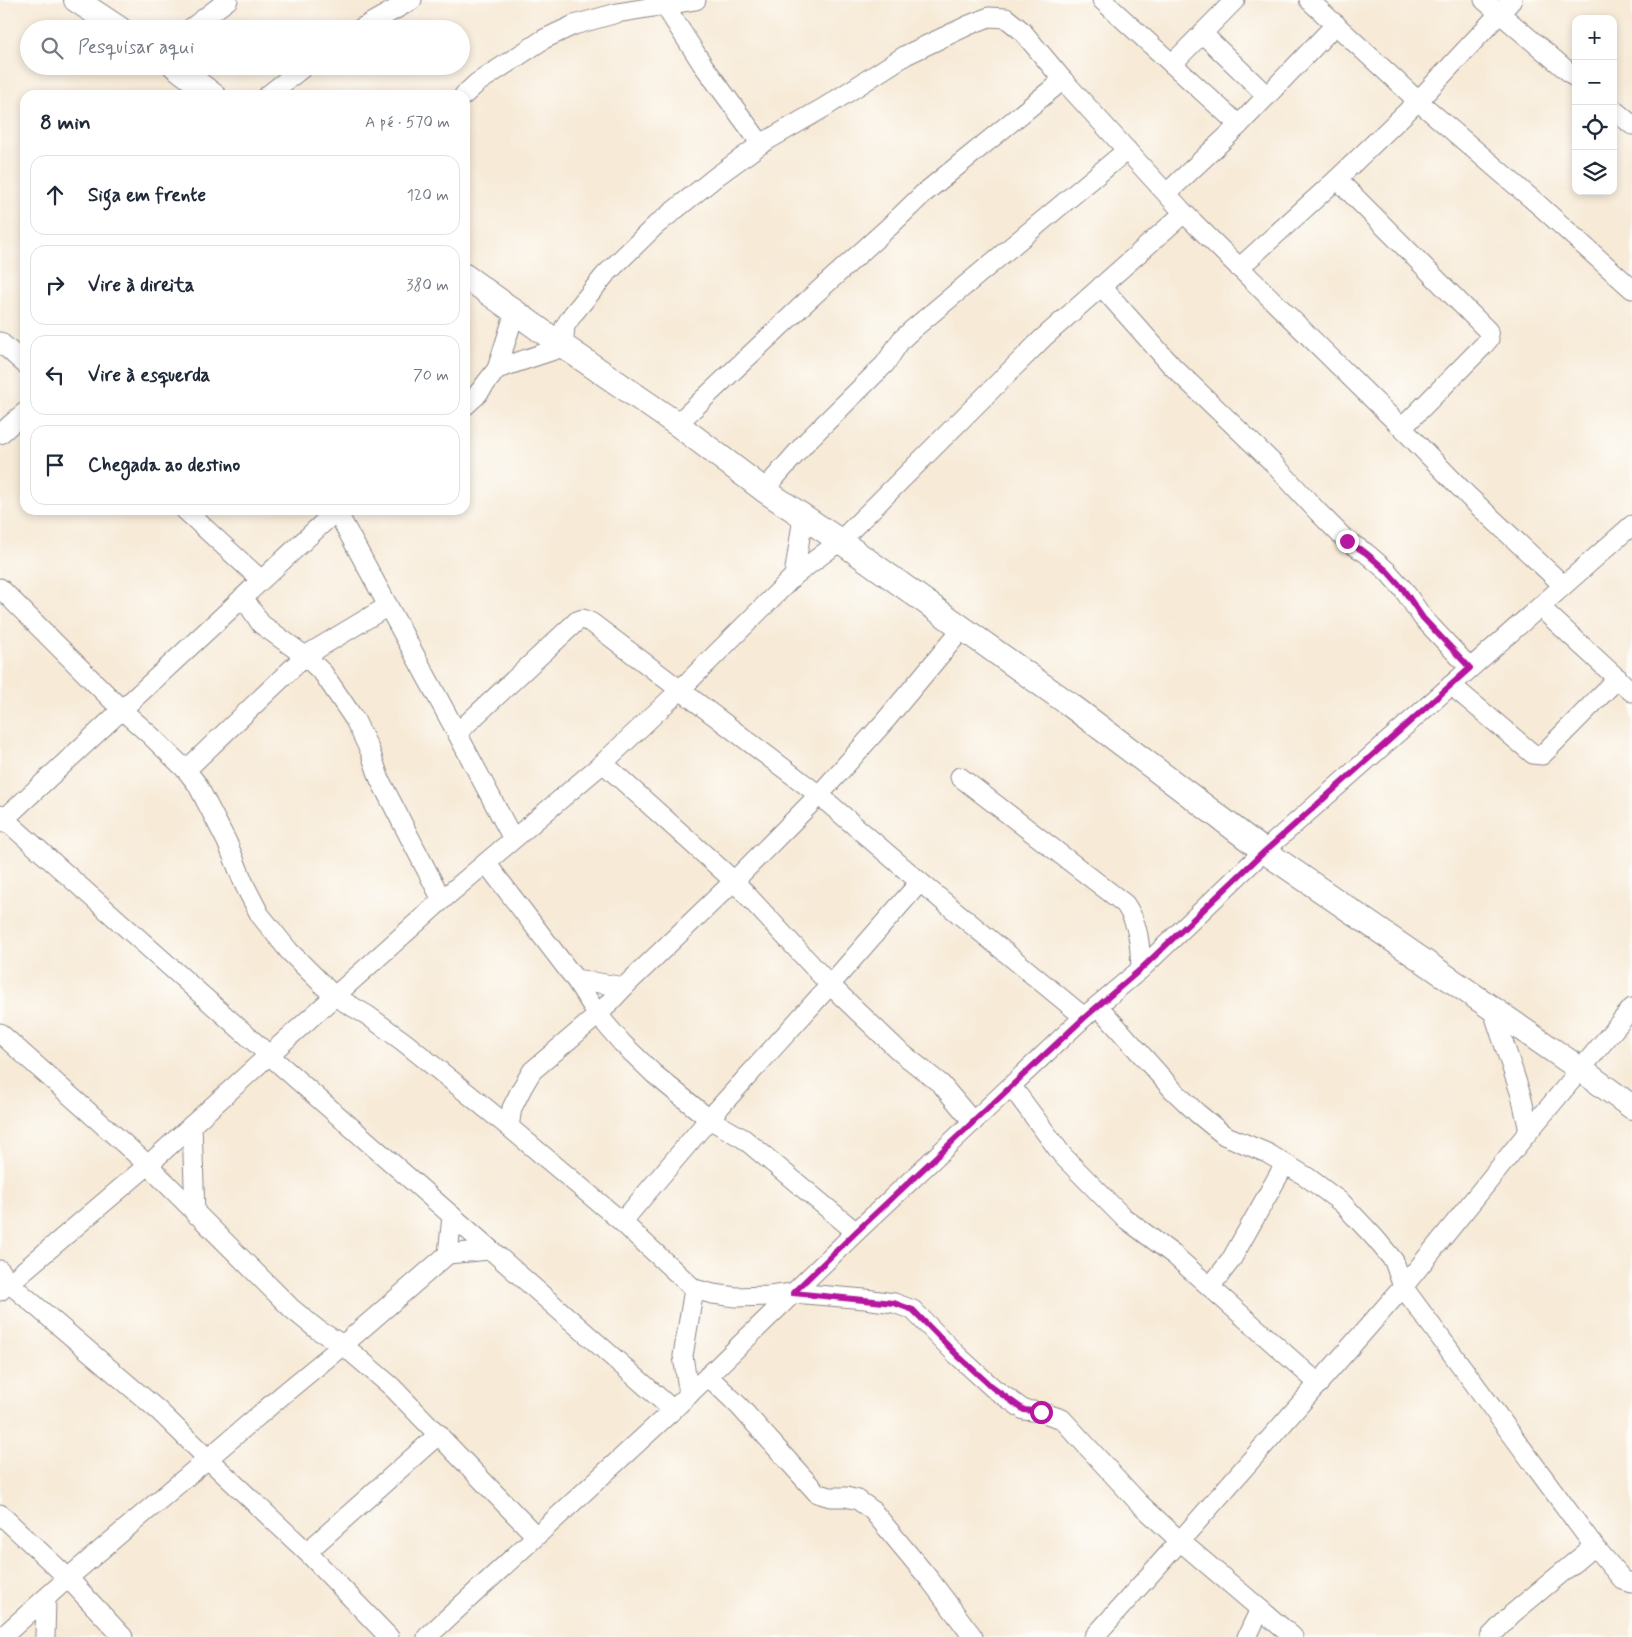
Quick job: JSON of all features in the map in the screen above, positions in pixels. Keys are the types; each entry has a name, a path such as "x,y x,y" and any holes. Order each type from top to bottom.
{"street":[{"path":"76,0 106,20"},
{"path":"202,20 228,0"},
{"path":"376,20 412,0"},
{"path":"469,90 544,39 574,25 617,13 696,0"},
{"path":"1102,0 1239,125"},
{"path":"1172,64 1235,0"},
{"path":"1308,0 1418,101 1540,206 1632,289"},
{"path":"1484,0 1505,7 1572,74"},
{"path":"665,6 703,66 760,144"},
{"path":"1239,268 1337,179 1418,101 1505,7"},
{"path":"563,347 565,326 572,314 605,275 656,225 760,144 825,107 906,54 969,24 989,17 1006,18 1022,31 1063,80 1184,213 1402,428 1468,496 1563,585"},
{"path":"1167,193 1268,96 1336,24"},
{"path":"1202,33 1268,96"},
{"path":"187,75 206,90"},
{"path":"274,90 294,75"},
{"path":"677,424 923,194 1063,80"},
{"path":"1617,112 1632,125"},
{"path":"764,490 808,440 885,364 901,340 1127,150"},
{"path":"1337,179 1488,331 1489,338 1483,346 1402,428"},
{"path":"389,1637 307,1552 159,1410 3,1282 148,1165 268,1054 442,900 602,763 680,690 794,576 840,541 1043,338 1184,213"},
{"path":"470,280 563,347 677,424 764,490 840,541 1069,704 1264,852 1492,1008 1632,1107"},
{"path":"1101,286 1172,366 1272,462 1347,541 1366,553 1387,571 1403,589 1423,618 1470,668"},
{"path":"470,401 497,369 515,312"},
{"path":"0,342 20,360"},
{"path":"497,369 563,347"},
{"path":"0,434 20,416"},
{"path":"190,515 261,580"},
{"path":"331,515 2,819 489,1250 673,1410"},
{"path":"339,515 457,733 512,840"},
{"path":"794,576 804,517"},
{"path":"428,1637 673,1410 856,1232 973,1122 1091,1012 1141,969 1264,852 1632,525"},
{"path":"0,588 122,710 150,734 186,770 196,784 223,834 245,886 260,915 289,951 334,996 367,1015 404,1042 510,1127 622,1222 694,1289 736,1297 793,1293 894,1303 913,1310 957,1355 993,1388 1024,1410 1041,1412 1062,1419 1139,1503 1180,1542 1260,1609 1287,1635"},
{"path":"243,596 261,624 305,656 323,673 355,720 370,751 380,780 442,900"},
{"path":"186,770 305,656 388,606"},
{"path":"1540,607 1632,692"},
{"path":"457,733 576,621 583,619 592,623 819,795 920,882 1091,1012 1197,1113 1224,1135 1267,1152 1307,1177 1342,1203 1394,1261 1403,1287 1594,1546 1623,1580 1632,1583"},
{"path":"510,1127 512,1108 532,1071 598,1014 819,795 885,721 962,629"},
{"path":"1451,685 1533,754 1542,755 1618,678"},
{"path":"602,763 734,881 830,985 899,1052 941,1084 973,1122"},
{"path":"960,777 1124,904 1133,915 1138,932 1141,969"},
{"path":"486,863 575,979 598,1014 622,1043 654,1074 709,1119 744,1139 856,1232"},
{"path":"622,1222 709,1119 920,882"},
{"path":"575,979 624,987"},
{"path":"1492,1008 1521,1095 1529,1131"},
{"path":"1094,1637 1180,1542 1403,1287 1529,1131 1632,1008"},
{"path":"0,1032 148,1165 292,1309 318,1330 343,1345 392,1387 536,1536"},
{"path":"1012,1087 1063,1156 1123,1217 1174,1255 1319,1384"},
{"path":"192,1125 195,1214"},
{"path":"1210,1287 1231,1260 1285,1164"},
{"path":"448,1254 452,1216"},
{"path":"2,1637 68,1578 448,1254 489,1250"},
{"path":"688,1395 683,1356 694,1289"},
{"path":"708,1376 739,1406 817,1493 830,1497 846,1496 858,1500 872,1510 930,1580 973,1637"},
{"path":"307,1552 439,1434"},
{"path":"0,1514 68,1578 123,1637"},
{"path":"1490,1637 1512,1614 1594,1546"},
{"path":"45,1637 46,1598"},
{"path":"1248,1637 1260,1609"}],"route":[{"path":"1041,1412 1024,1410 993,1388 957,1355 913,1310 894,1303 866,1299 793,1293 1084,1018 1141,969 1264,852 1470,668 1423,618 1403,589 1387,571 1366,553 1347,541"}]}
